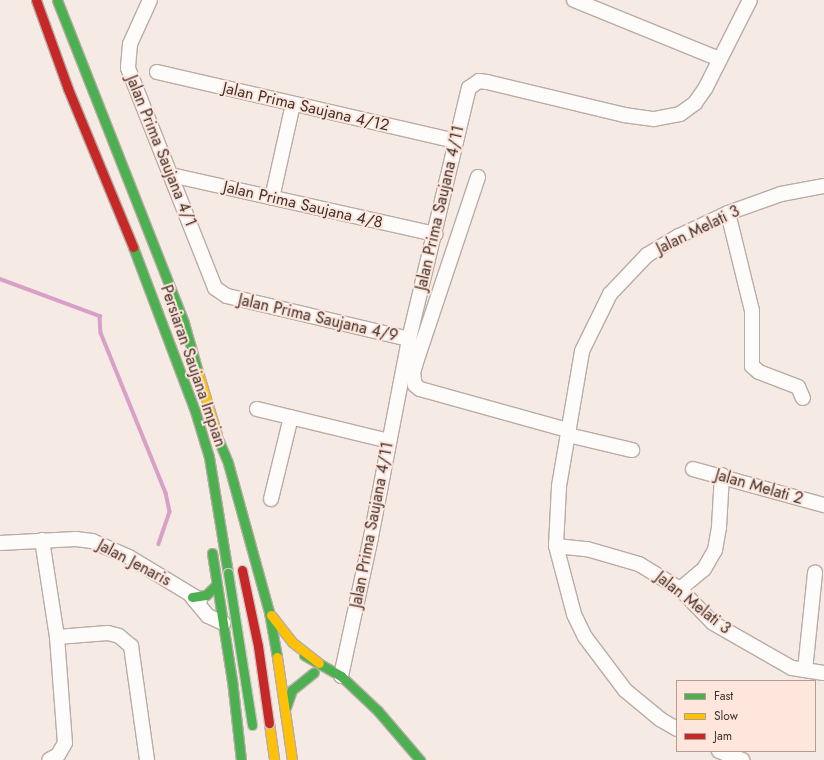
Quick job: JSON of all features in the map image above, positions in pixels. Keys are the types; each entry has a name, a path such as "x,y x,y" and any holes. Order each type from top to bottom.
{"main road":[{"name":"Persiaran Saujana Impian","path":"36,0 68,89 145,276 195,411 209,457 252,728"},
{"name":"Persiaran Saujana Impian","path":"57,0 184,322 218,439 232,516"},
{"path":"195,411 199,456"},
{"path":"218,439 228,463 269,612 286,708 292,760"},
{"path":"210,540 241,760"},
{"path":"241,566 258,646 274,760"},
{"path":"192,597 206,595 216,585"},
{"path":"220,609 341,676 391,725 420,760"},
{"path":"269,612 292,642 319,663"},
{"path":"223,624 290,659"},
{"path":"302,666 358,693"},
{"path":"286,708 292,690 314,672"}],"street":[{"name":"Jalan Prima Saujana 4/1","path":"150,0 130,44 127,64 215,288 227,296"},
{"path":"574,0 719,59"},
{"name":"Jalan Prima Saujana 4/11","path":"341,676 409,339 468,88 479,81 510,86 624,115 654,119 668,118 688,109 706,87 750,0"},
{"name":"Jalan Prima Saujana 4/12","path":"157,72 456,141"},
{"path":"272,198 293,104"},
{"name":"Jalan Prima Saujana 4/8","path":"171,175 434,234"},
{"path":"478,177 416,359 413,373 415,385 420,389 632,450"},
{"name":"Jalan Melati 3","path":"676,728 660,720 625,690 585,637 574,614 556,546 559,486 582,351 610,294 647,255 679,236 728,213 780,194 824,186"},
{"path":"728,213 752,311 752,366 759,372 798,387 803,398"},
{"name":"Jalan Prima Saujana 4/9","path":"227,296 409,339"},
{"path":"257,409 389,441"},
{"path":"271,499 291,417"},
{"name":"Jalan Melati 2","path":"693,469 722,475 824,505"},
{"path":"680,589 704,569 715,550 719,527 722,475"},
{"name":"Jalan Jenaris","path":"0,543 76,539 108,546 192,597 220,609"},
{"path":"42,540 57,637 65,743 58,755 48,760"},
{"name":"Jalan Melati 3","path":"556,546 587,549 640,564 680,589 713,623 792,668 824,673"},
{"path":"805,670 815,573"},
{"name":"Jalan Jenaris","path":"192,597 208,616 223,624"},
{"path":"57,637 108,633 119,636 131,646 147,760"},
{"path":"722,752 742,760"}],"waterway":[{"path":"0,279 100,316 101,333 166,493 170,512 159,544"}],"traffic: fast":[{"path":"57,0 184,323 198,372"},
{"path":"133,247 195,411 209,457 228,573"},
{"path":"218,439 228,463 269,612 277,657"},
{"path":"212,553 232,680 241,760"},
{"path":"228,573 252,725"},
{"path":"192,597 206,595 216,585"},
{"path":"304,655 341,676 378,711 420,760"},
{"path":"286,707 292,690 314,672"}],"traffic: slow":[{"path":"198,372 217,435"},
{"path":"271,615 292,642 319,663"},
{"path":"277,657 292,760"},
{"path":"269,723 274,760"}],"traffic: jam":[{"path":"36,0 68,89 133,247"},
{"path":"242,570 258,646 269,723"}]}
